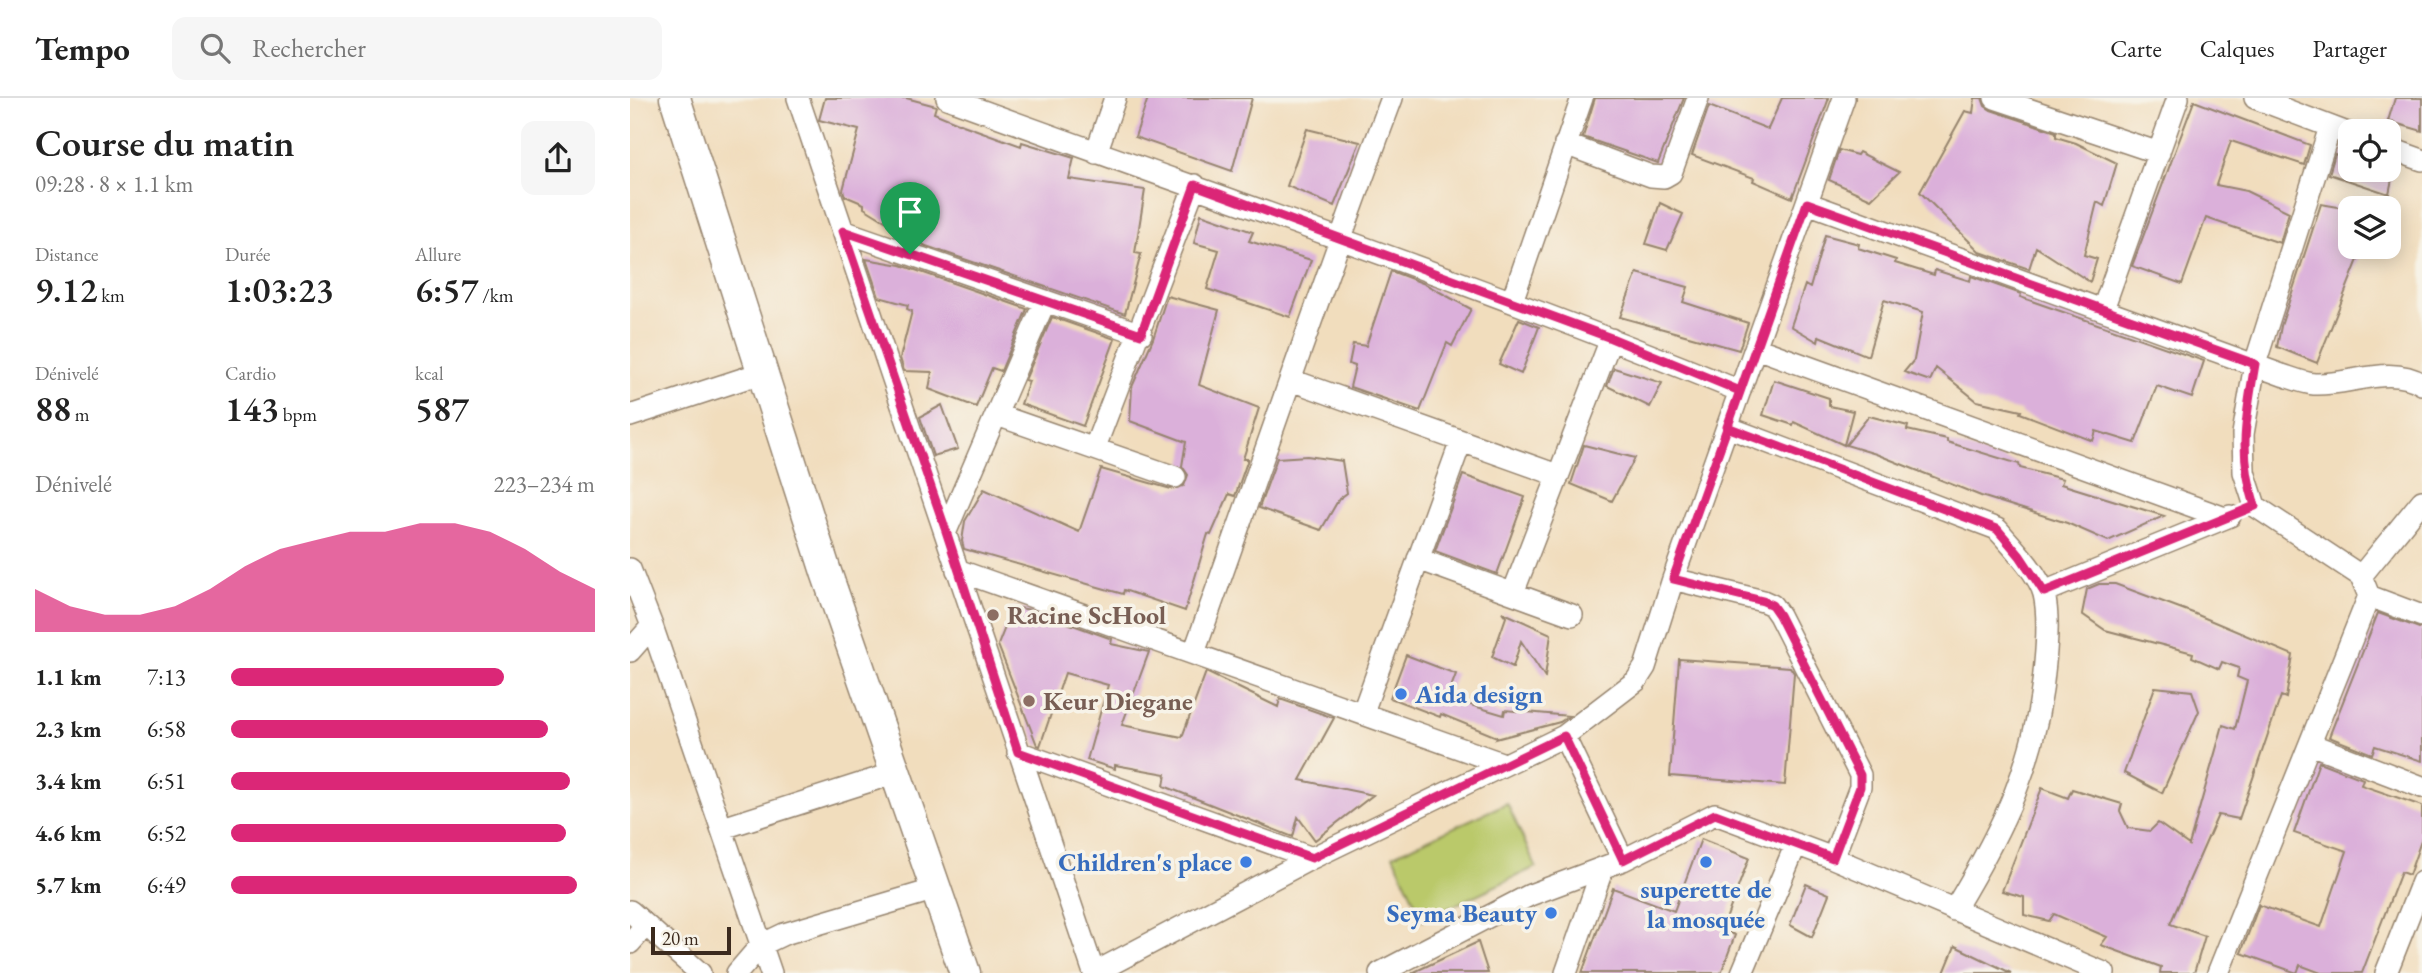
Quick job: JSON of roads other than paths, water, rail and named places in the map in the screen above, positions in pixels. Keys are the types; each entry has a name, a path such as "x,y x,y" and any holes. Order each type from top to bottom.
{"main road":[{"path":"675,98 826,572 898,772 965,973"}],"street":[{"path":"798,98 1094,973 1312,858 1564,736 1636,681 1645,667 1673,579 1843,98"},
{"path":"947,98 1338,237 1611,338 1740,391"},
{"path":"1096,153 1115,98"},
{"path":"1194,653 1291,380 1338,237 1392,98"},
{"path":"1511,301 1582,98"},
{"path":"1565,144 1651,176 1664,177 1671,173 1698,98"},
{"path":"1995,98 2159,153"},
{"path":"2103,309 2178,98"},
{"path":"2255,98 2302,107 2338,130"},
{"path":"2218,973 2369,596 2361,576 2255,506 2244,472 2243,434 2255,364 2338,136"},
{"path":"2401,152 2422,160"},
{"path":"1095,447 1141,334 1195,185"},
{"path":"1807,203 2314,384 2420,375"},
{"path":"843,231 1141,334"},
{"path":"946,531 1045,301"},
{"path":"1513,593 1611,338"},
{"path":"1755,348 2225,518"},
{"path":"630,416 761,373"},
{"path":"1291,380 1557,475"},
{"path":"997,415 1175,477"},
{"path":"1727,427 1997,529 2020,556 2044,592 2046,643 2041,711 2019,785 1995,842 1954,910"},
{"path":"1363,712 1461,441"},
{"path":"2361,576 2422,501"},
{"path":"2044,592 2255,506"},
{"path":"1418,559 1572,615"},
{"path":"630,569 723,828 771,973"},
{"path":"957,570 1504,764"},
{"path":"1673,579 1763,601 1772,605 1779,615 1860,775 1860,787 1833,858"},
{"path":"2369,596 2422,616"},
{"path":"630,651 652,626"},
{"path":"1564,736 1623,860"},
{"path":"2309,744 2422,787"},
{"path":"1018,752 1312,858"},
{"path":"723,828 898,772"},
{"path":"1380,973 1530,895 1602,870 1715,814 1833,858 2104,973"},
{"path":"1742,973 1796,844"},
{"path":"1566,973 1602,870"},
{"path":"2386,973 2422,882"},
{"path":"737,973 761,945 784,934 936,889"},
{"path":"630,911 700,973"},
{"path":"630,943 646,925"}],"place":[{"name":"Racine ScHool","path":"993,615"},
{"name":"Aida design","path":"1401,694"},
{"name":"Keur Diegane","path":"1029,701"},
{"name":"Children's place","path":"1246,862"},
{"name":"superette de la mosquée","path":"1706,862"},
{"name":"Seyma Beauty","path":"1551,913"}]}
